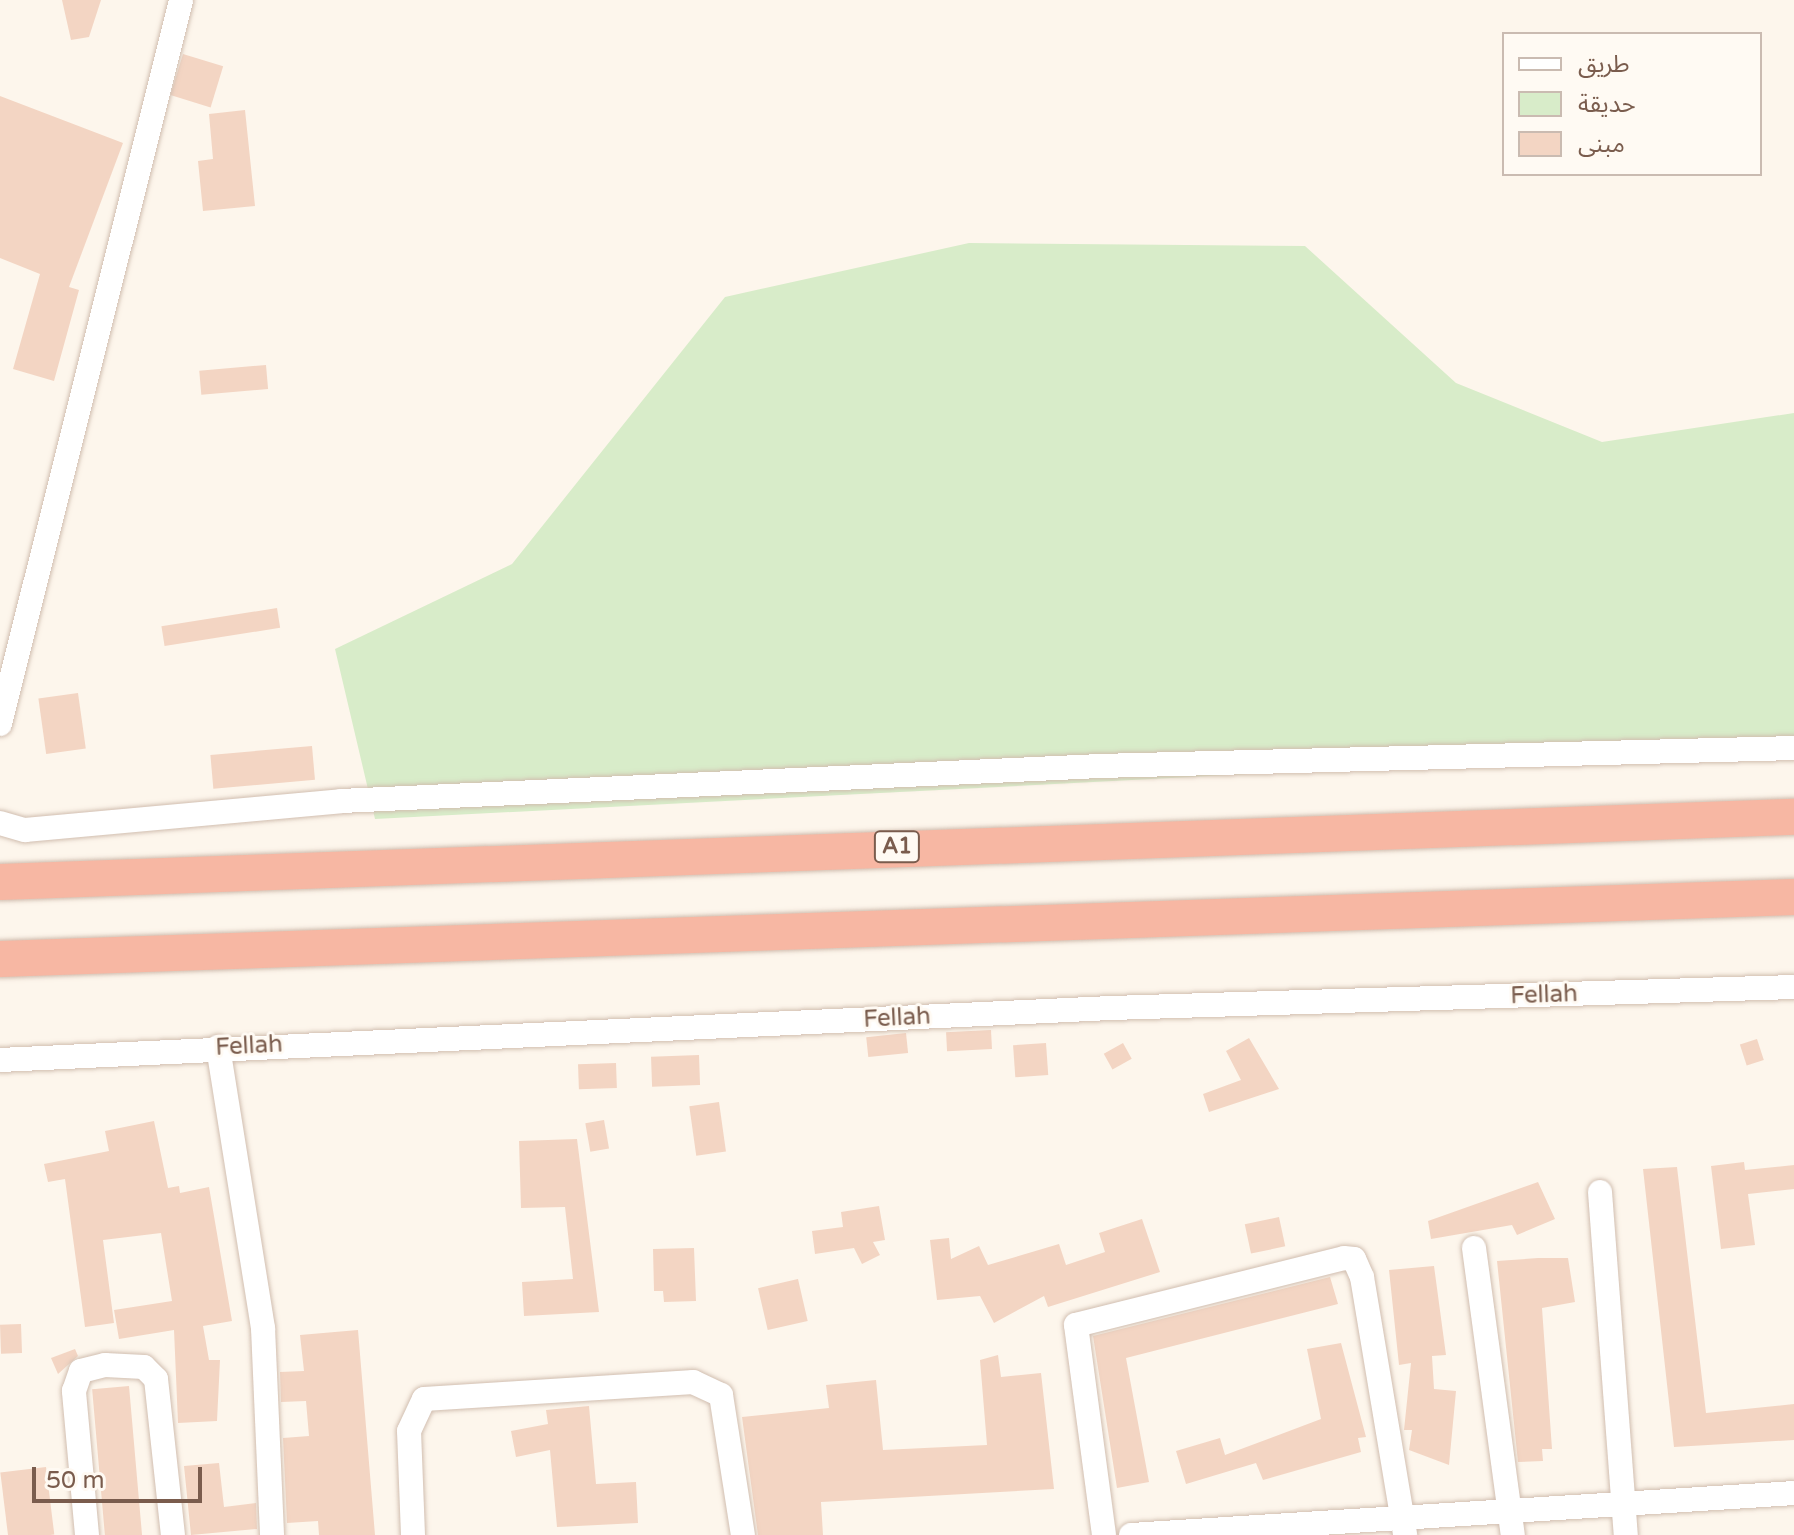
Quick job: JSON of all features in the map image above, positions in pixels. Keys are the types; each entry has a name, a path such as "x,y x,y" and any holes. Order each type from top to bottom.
{"highway":[{"name":"A1","path":"0,882 1794,817"},
{"path":"0,959 1794,897"}],"street":[{"path":"0,724 8,643 181,0"},
{"path":"0,823 25,830 341,801 1099,766 1794,748"},
{"name":"Fellah","path":"0,1060 218,1047 1794,987"},
{"path":"218,1047 263,1328 272,1535"},
{"path":"1600,1192 1626,1535"},
{"path":"1474,1248 1513,1535"},
{"path":"1104,1535 1076,1325 1344,1258 1357,1263 1362,1277 1404,1528"},
{"path":"87,1535 74,1391 81,1371 105,1365 144,1367 156,1379 173,1535"},
{"path":"413,1535 409,1431 424,1399 693,1382 721,1395 743,1535"},
{"path":"1131,1535 1404,1528 1510,1510 1794,1493"}],"green space":[{"path":"969,243 1305,246 1456,383 1602,442 1794,413 1794,746 375,819 335,649 512,564 725,297"}],"building":[{"path":"62,0 101,0 89,37 71,40"},
{"path":"183,54 223,66 211,107 170,95"},
{"path":"0,96 123,143 69,287 79,290 54,381 13,369 40,274 0,258"},
{"path":"245,110 255,206 203,211 198,161 213,159 209,114"},
{"path":"266,365 268,389 201,395 199,371"},
{"path":"277,608 280,628 165,646 161,626"},
{"path":"78,693 86,748 46,754 38,699"},
{"path":"312,746 315,780 213,789 210,755"},
{"path":"991,1030 992,1049 947,1051 946,1032"},
{"path":"906,1033 908,1053 868,1057 866,1037"},
{"path":"1249,1038 1279,1089 1209,1112 1203,1094 1241,1080 1226,1051"},
{"path":"1757,1039 1764,1060 1747,1065 1740,1045"},
{"path":"1046,1043 1048,1075 1015,1077 1013,1045"},
{"path":"1123,1043 1132,1059 1112,1069 1104,1054"},
{"path":"699,1055 700,1085 652,1087 651,1057"},
{"path":"616,1063 617,1088 579,1089 578,1064"},
{"path":"719,1102 726,1152 696,1156 689,1106"},
{"path":"604,1120 609,1149 590,1152 585,1123"},
{"path":"154,1121 168,1188 179,1186 180,1193 209,1187 232,1321 203,1326 209,1360 220,1360 217,1421 178,1423 174,1330 119,1339 114,1310 172,1301 161,1233 103,1240 114,1323 85,1327 65,1179 48,1182 44,1164 109,1151 105,1131"},
{"path":"577,1139 599,1312 524,1316 522,1282 573,1279 565,1207 521,1208 519,1141"},
{"path":"1744,1162 1745,1170 1794,1165 1794,1189 1748,1194 1755,1245 1721,1249 1711,1166"},
{"path":"1677,1167 1706,1413 1794,1404 1794,1440 1674,1447 1643,1169"},
{"path":"1538,1182 1555,1219 1517,1235 1512,1225 1431,1239 1428,1221"},
{"path":"879,1206 885,1240 873,1242 880,1255 862,1264 854,1248 815,1254 812,1231 843,1227 841,1212"},
{"path":"1279,1217 1285,1246 1251,1254 1245,1224"},
{"path":"1142,1219 1160,1272 1048,1307 1044,1296 994,1323 980,1296 937,1300 930,1240 949,1238 951,1259 979,1246 988,1265 1059,1244 1066,1265 1105,1252 1099,1233"},
{"path":"694,1248 696,1301 664,1302 663,1291 654,1291 653,1249"},
{"path":"1568,1258 1575,1302 1542,1308 1552,1449 1542,1449 1543,1461 1518,1462 1497,1261"},
{"path":"1434,1266 1446,1355 1432,1356 1434,1389 1456,1391 1449,1465 1409,1450 1412,1430 1404,1430 1411,1363 1399,1365 1389,1270"},
{"path":"1330,1277 1338,1304 1126,1358 1149,1482 1117,1488 1093,1336"},
{"path":"798,1279 808,1321 768,1330 758,1288"},
{"path":"21,1324 22,1353 1,1354 0,1325"},
{"path":"358,1330 375,1535 319,1535 318,1521 287,1523 283,1438 309,1436 306,1401 281,1402 280,1372 304,1371 300,1335"},
{"path":"1341,1343 1366,1437 1358,1438 1361,1452 1263,1480 1256,1463 1186,1484 1176,1451 1220,1438 1225,1455 1321,1419 1307,1349"},
{"path":"75,1349 78,1356 58,1374 51,1358"},
{"path":"998,1355 1001,1377 1041,1373 1054,1489 821,1502 823,1535 758,1535 742,1417 829,1408 826,1385 876,1380 883,1450 987,1445 980,1360"},
{"path":"129,1386 142,1535 105,1535 92,1389"},
{"path":"589,1406 596,1484 636,1482 638,1523 557,1527 550,1450 516,1457 511,1431 548,1424 546,1410"},
{"path":"219,1463 224,1507 256,1503 257,1529 191,1535 184,1466"},
{"path":"46,1467 54,1534 8,1535 0,1473"}]}
